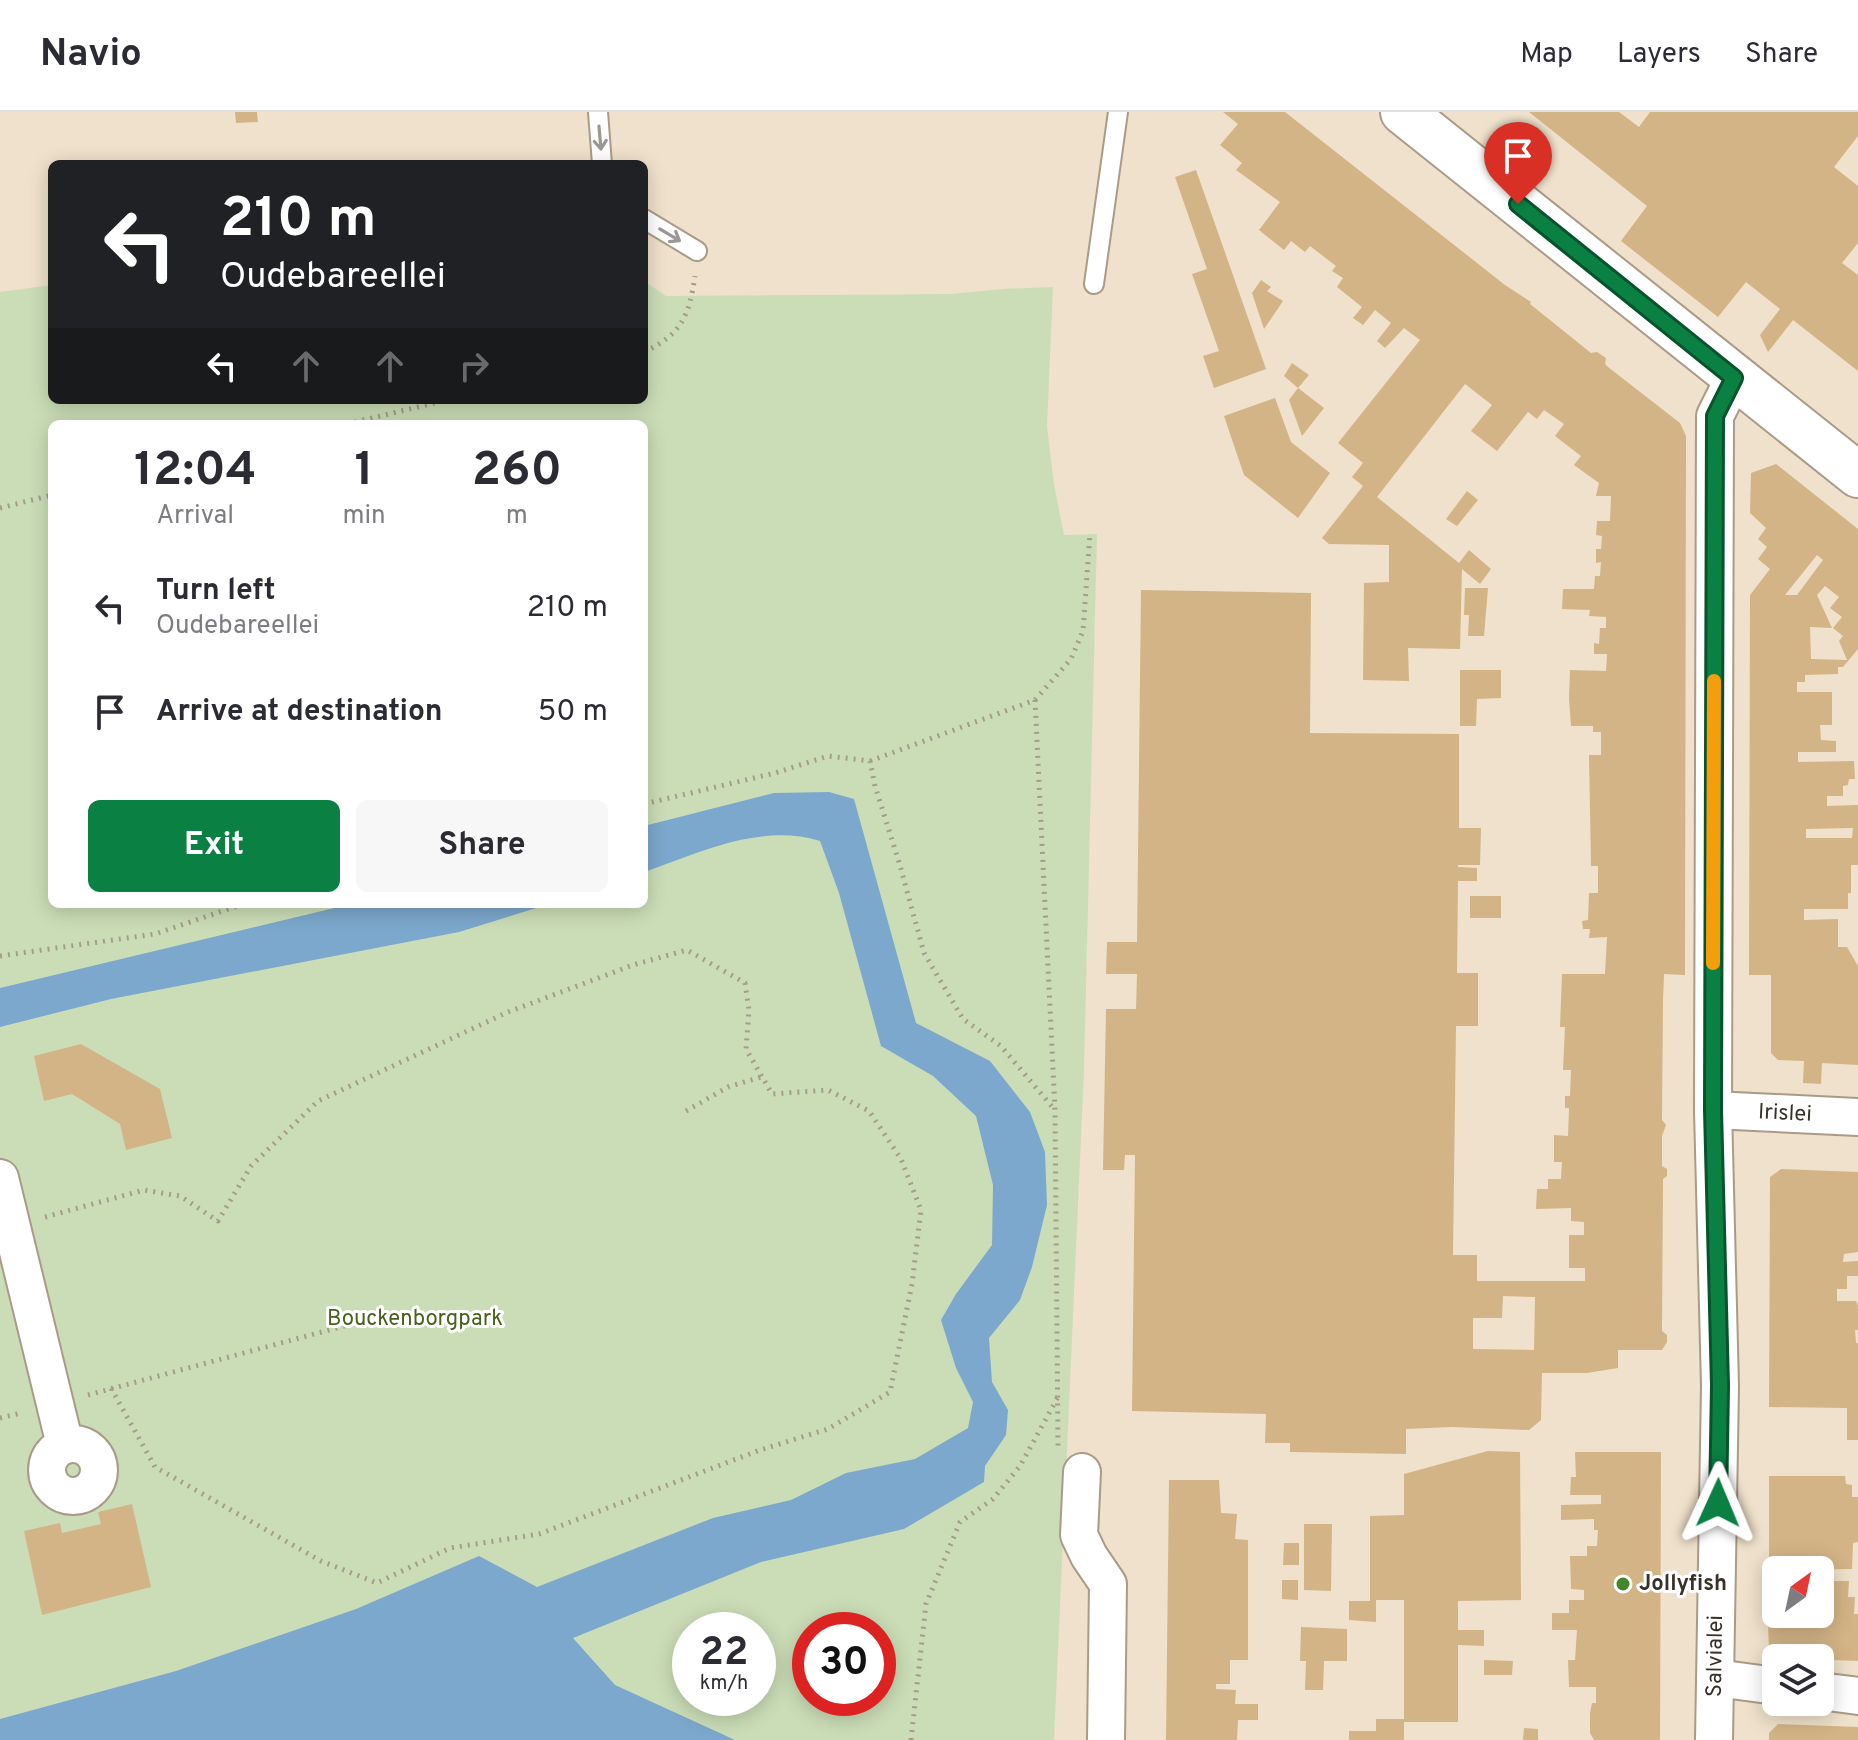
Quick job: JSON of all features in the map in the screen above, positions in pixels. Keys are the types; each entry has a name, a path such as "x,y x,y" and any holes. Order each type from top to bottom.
{"main road":[{"path":"1403,112 1858,475"}],"street":[{"name":"Salvialei","path":"1714,1740 1720,1386 1713,1110 1715,416 1734,378"},
{"name":"Irislei","path":"1713,1110 1858,1117"},
{"path":"0,1178 65,1445"},
{"path":"1070,1460 1079,1535 1108,1584 1106,1740"},
{"path":"1716,1678 1762,1684"},
{"path":"1834,1693 1858,1696"}],"lane":[{"path":"598,112 602,160"},
{"path":"1094,284 1118,112"},
{"path":"648,221 697,251"}],"path":[{"path":"648,350 677,333 695,279 697,251"},
{"path":"364,420 430,404"},
{"path":"0,508 48,496"},
{"path":"648,803 775,773 828,756 870,761 1035,700 1071,659 1083,631 1090,534"},
{"path":"1035,700 1055,1110 1059,1397 1070,1460"},
{"path":"870,761 924,953 963,1019 1001,1046 1055,1110"},
{"path":"0,956 155,934 231,908"},
{"path":"11,1227 144,1190 180,1196 218,1221 251,1166 318,1101 508,1012 633,965 687,950 745,983 749,1010 746,1049 772,1094 828,1090 869,1111 901,1159 921,1210 912,1284 890,1392 828,1429 760,1450 539,1534 450,1548 377,1583 321,1561 155,1467 111,1388"},
{"path":"686,1111 728,1087 762,1077"},
{"path":"56,1405 396,1312"},
{"path":"911,1740 926,1604 960,1522 993,1499 1020,1466 1059,1397"}],"green space":[{"name":"Bouckenborgpark","path":"648,284 666,296 951,294 1053,287 1047,426 1054,485 1064,535 1097,534 1084,1070 1054,1740 0,1740 0,292 48,286 48,404 648,404"}],"water":[{"path":"829,792 854,799 916,1023 990,1061 1030,1112 1045,1152 1047,1205 1032,1267 1020,1300 989,1338 992,1382 1008,1410 1006,1435 985,1466 984,1482 904,1529 761,1562 573,1638 615,1685 672,1711 672,1716 683,1716 735,1740 0,1740 0,1719 176,1671 356,1609 479,1556 537,1587 713,1518 791,1500 846,1473 915,1459 968,1428 973,1402 956,1368 941,1320 992,1245 993,1185 976,1116 933,1076 881,1046 839,893 820,841 775,835 753,838 731,842 648,871 648,825 774,793"},
{"path":"334,908 536,908 459,932 111,999 0,1027 0,988"}],"building":[{"path":"235,112 257,112 258,122 236,123"},
{"path":"1223,112 1285,112 1505,285 1531,302 1591,353 1597,352 1606,358 1608,367 1680,423 1686,436 1685,975 1664,974 1663,1000 1662,1120 1666,1125 1662,1136 1662,1166 1667,1169 1667,1176 1663,1179 1662,1331 1667,1335 1667,1342 1662,1350 1618,1350 1618,1368 1587,1373 1542,1373 1541,1420 1529,1430 1406,1429 1406,1454 1290,1452 1290,1443 1265,1443 1266,1414 1132,1411 1135,1155 1125,1155 1124,1170 1103,1170 1106,1009 1136,1009 1137,974 1106,974 1107,942 1137,942 1141,590 1311,593 1310,733 1459,734 1459,828 1481,828 1480,865 1458,865 1477,868 1477,881 1458,881 1457,973 1478,973 1478,1026 1456,1026 1453,1255 1477,1255 1477,1281 1585,1281 1585,1268 1569,1268 1569,1235 1584,1235 1584,1222 1571,1221 1571,1208 1536,1209 1537,1189 1548,1189 1548,1179 1561,1179 1562,1162 1554,1162 1554,1135 1568,1136 1569,1108 1565,1108 1565,1096 1570,1096 1571,1070 1563,1070 1565,1027 1560,1027 1562,974 1605,974 1607,937 1589,938 1590,929 1583,929 1582,921 1588,920 1589,893 1598,893 1598,866 1591,866 1589,755 1601,755 1601,732 1593,732 1593,726 1571,726 1569,699 1570,670 1606,671 1607,654 1594,654 1594,643 1599,644 1600,628 1606,628 1606,617 1589,616 1590,610 1562,609 1563,589 1594,589 1595,576 1600,576 1601,562 1596,563 1596,549 1601,549 1602,536 1596,535 1597,521 1610,521 1611,496 1596,496 1599,483 1574,465 1581,456 1555,436 1564,424 1544,410 1537,419 1528,412 1497,451 1471,431 1492,405 1465,384 1377,497 1459,563 1469,550 1491,569 1480,584 1462,569 1460,649 1408,648 1409,681 1363,680 1364,583 1389,582 1389,545 1329,544 1322,538 1363,486 1352,477 1363,463 1338,443 1420,340 1404,328 1385,348 1377,341 1391,323 1375,310 1363,325 1353,318 1362,307 1337,287 1343,278 1332,271 1336,266 1310,246 1305,252 1291,241 1284,250 1259,230 1280,202 1236,170 1242,163 1220,145 1238,124","holes":["1503,1296 1535,1297 1534,1350 1473,1349 1473,1318 1502,1318"]},
{"path":"1529,112 1619,112 1639,127 1650,112 1858,112 1858,136 1834,167 1858,186 1858,243 1842,263 1858,275 1858,371 1793,320 1768,352 1760,335 1780,309 1746,282 1718,317 1621,241 1647,206"},
{"path":"1196,170 1266,369 1214,388 1203,356 1219,351 1192,274 1207,269 1175,177"},
{"path":"1261,280 1271,287 1267,291 1283,301 1264,329 1252,293"},
{"path":"1292,363 1309,375 1298,388 1284,376"},
{"path":"1298,388 1324,408 1302,436 1289,400"},
{"path":"1275,398 1291,442 1330,473 1298,518 1244,475 1224,416"},
{"path":"1776,464 1858,529 1858,649 1843,667 1838,667 1838,674 1805,675 1805,682 1797,682 1797,692 1832,692 1832,725 1820,725 1821,740 1836,741 1836,752 1798,752 1798,762 1854,761 1855,779 1849,779 1848,785 1843,786 1843,796 1827,796 1827,806 1858,805 1858,865 1851,865 1848,909 1804,909 1804,920 1838,919 1838,947 1847,947 1858,966 1858,1065 1822,1063 1821,1084 1803,1083 1804,1061 1778,1060 1771,1053 1771,975 1749,975 1750,595 1770,569 1758,559 1767,547 1758,539 1766,528 1750,513 1751,473","holes":["1817,555 1823,560 1797,595 1785,595","1825,586 1839,597 1830,608 1842,617 1833,628 1843,636 1839,641 1847,660 1811,659 1810,627 1832,628 1817,595","1853,828 1852,838 1806,838 1806,829"]},
{"path":"1467,491 1478,500 1457,526 1446,519"},
{"path":"1465,588 1488,588 1484,636 1468,636 1469,615 1464,615"},
{"path":"1460,670 1501,670 1501,698 1477,699 1476,726 1460,726"},
{"path":"1470,896 1501,896 1501,918 1470,918"},
{"path":"81,1044 160,1089 172,1138 126,1150 120,1124 72,1094 44,1101 34,1056"},
{"path":"1781,1169 1858,1172 1858,1252 1844,1254 1843,1262 1858,1261 1858,1276 1847,1276 1847,1289 1837,1289 1837,1301 1856,1301 1858,1306 1858,1330 1855,1330 1858,1343 1858,1440 1847,1440 1847,1408 1769,1407 1770,1177"},
{"path":"1488,1451 1520,1452 1521,1600 1458,1601 1458,1630 1484,1630 1484,1646 1458,1645 1458,1722 1404,1722 1404,1740 1349,1740 1349,1731 1376,1731 1376,1719 1404,1719 1404,1600 1376,1600 1376,1622 1349,1620 1349,1601 1370,1601 1370,1516 1404,1515 1404,1474"},
{"path":"1575,1452 1661,1452 1660,1740 1594,1740 1590,1733 1590,1713 1592,1703 1596,1703 1596,1687 1569,1687 1568,1660 1575,1660 1577,1630 1552,1630 1552,1613 1569,1613 1569,1600 1584,1600 1584,1590 1571,1589 1570,1556 1587,1556 1587,1546 1597,1546 1598,1530 1594,1530 1594,1519 1561,1520 1561,1505 1601,1504 1601,1495 1570,1495 1571,1477 1576,1477"},
{"path":"1769,1476 1845,1476 1846,1484 1852,1485 1852,1497 1858,1497 1858,1542 1853,1543 1852,1569 1834,1569 1834,1556 1769,1556"},
{"path":"1169,1480 1219,1480 1221,1513 1237,1514 1235,1539 1248,1540 1248,1660 1230,1660 1230,1684 1216,1684 1216,1689 1236,1690 1235,1704 1258,1704 1258,1720 1238,1720 1237,1740 1166,1740"},
{"path":"132,1504 151,1587 42,1615 24,1531 60,1523 62,1533 101,1524 98,1512"},
{"path":"1304,1524 1332,1524 1331,1591 1304,1590"},
{"path":"1284,1543 1299,1543 1299,1565 1283,1565"},
{"path":"1282,1580 1298,1580 1298,1600 1282,1599"},
{"path":"1834,1581 1849,1581 1848,1597 1855,1597 1854,1614 1858,1614 1858,1661 1834,1660 1834,1644 1769,1644 1768,1628 1834,1628"},
{"path":"1301,1627 1347,1629 1347,1661 1324,1661 1323,1690 1305,1690 1306,1661 1300,1661"},
{"path":"1484,1660 1513,1661 1512,1675 1484,1675"},
{"path":"1778,1724 1858,1727 1858,1740 1769,1740 1769,1733"},
{"path":"1524,1728 1538,1729 1538,1740 1523,1740"}],"slow traffic":[{"path":"1713,963 1714,681"}],"place":[{"name":"Jollyfish","path":"1623,1584"}],"route":[{"path":"1518,204 1734,378 1715,416 1713,1110 1720,1386 1718,1503"}]}
